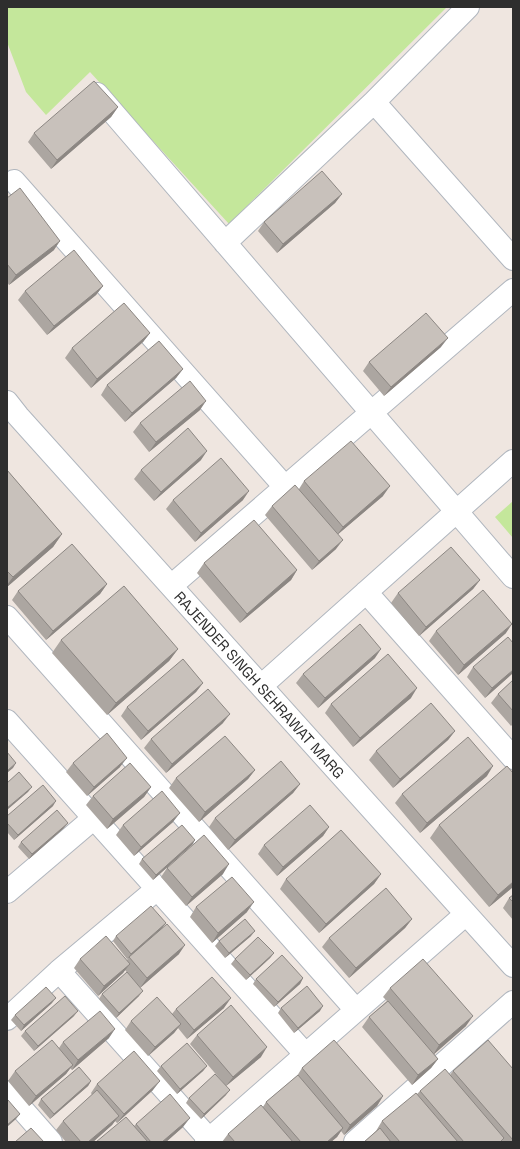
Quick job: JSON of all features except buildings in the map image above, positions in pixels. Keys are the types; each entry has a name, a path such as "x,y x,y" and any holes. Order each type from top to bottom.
{"street":[{"path":"225,243 374,102 468,7"},
{"path":"97,94 513,577"},
{"path":"374,102 513,259"},
{"path":"14,181 285,487"},
{"path":"170,586 513,290"},
{"name":"RAJENDER SINGH SEHRAWAT MARG","path":"11,415 170,586 513,966"},
{"path":"260,686 513,461"},
{"path":"366,592 513,758"},
{"path":"7,617 356,1010"},
{"path":"7,721 306,1055"},
{"path":"7,892 94,818"},
{"path":"7,1020 59,971 157,889"},
{"path":"59,971 207,1140 466,914"},
{"path":"355,1142 513,1002"},
{"path":"7,1092 50,1142"}],"green space":[{"path":"7,7 447,7 229,224 90,72 46,115 26,92 7,42"},
{"path":"513,501 513,538 495,517"}]}
